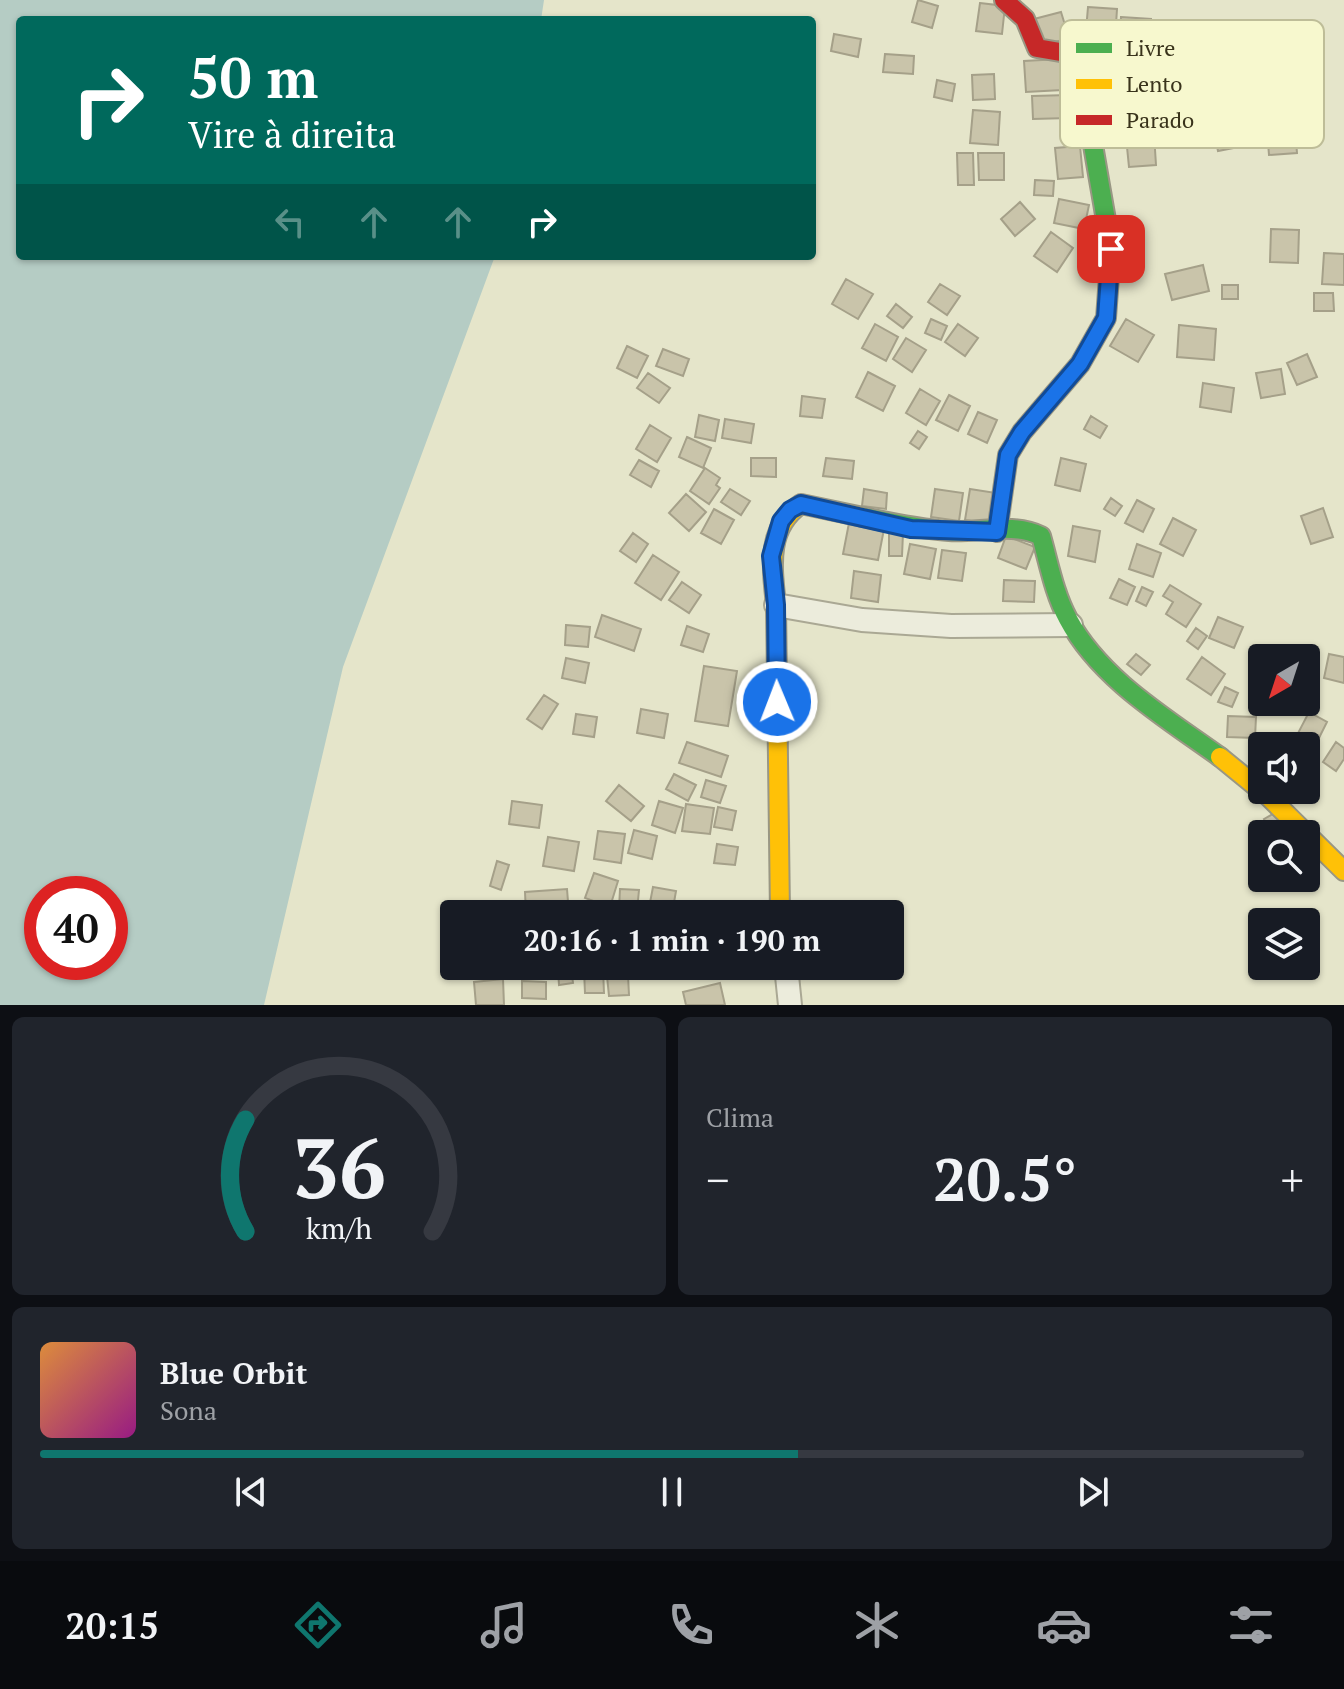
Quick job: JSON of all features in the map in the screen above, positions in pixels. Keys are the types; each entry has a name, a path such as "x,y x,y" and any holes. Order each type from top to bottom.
{"street":[{"path":"1004,0 1027,25 1032,45 1040,51 1060,53"},
{"path":"997,532 1008,455 1022,432 1080,364 1106,318 1111,249 1094,148"},
{"path":"780,900 776,605 771,556 781,521 790,510 801,504 911,529 997,532 1025,529 1041,536 1071,625 1089,650 1134,693 1245,776 1302,826 1344,871"},
{"path":"776,605 862,620 936,625 1071,625"},
{"path":"787,980 790,1005"}],"water":[{"path":"0,0 544,0 542,16 16,16 16,260 494,260 343,667 264,1005 0,1005"}],"building":[{"path":"918,0 938,6 932,28 912,22"},
{"path":"980,3 1005,6 1002,34 976,31"},
{"path":"1088,7 1117,9 1116,20 1087,20"},
{"path":"1061,12 1063,20 1060,20 1060,41 1042,46 1034,19"},
{"path":"1121,17 1151,19 1151,20 1121,20"},
{"path":"834,34 861,39 858,57 831,51"},
{"path":"885,54 914,56 913,74 883,72"},
{"path":"1060,59 1060,90 1026,92 1024,61"},
{"path":"994,74 995,99 973,100 972,75"},
{"path":"937,80 955,84 952,101 934,97"},
{"path":"1060,95 1060,118 1033,119 1032,96"},
{"path":"973,110 1000,112 998,145 970,143"},
{"path":"1055,148 1080,148 1083,177 1058,179"},
{"path":"1127,148 1155,148 1156,165 1129,167"},
{"path":"1268,148 1297,148 1297,153 1269,155"},
{"path":"957,153 973,153 974,185 958,185"},
{"path":"978,153 1004,153 1004,180 979,180"},
{"path":"1035,180 1054,181 1053,196 1034,195"},
{"path":"1059,199 1089,205 1084,229 1054,223"},
{"path":"1020,202 1035,219 1015,236 1001,219"},
{"path":"1271,229 1299,230 1298,263 1270,262"},
{"path":"1051,232 1073,248 1057,272 1034,256"},
{"path":"1324,253 1344,254 1344,285 1322,284"},
{"path":"1203,265 1209,291 1172,300 1165,274"},
{"path":"846,279 873,294 858,319 832,304"},
{"path":"940,284 960,296 947,315 928,302"},
{"path":"1222,285 1238,285 1238,299 1222,299"},
{"path":"1314,293 1333,293 1334,311 1314,311"},
{"path":"896,304 912,317 903,328 887,316"},
{"path":"931,319 947,326 941,340 925,333"},
{"path":"1126,319 1154,335 1138,362 1110,346"},
{"path":"875,324 898,337 886,361 862,348"},
{"path":"958,324 978,338 965,356 945,342"},
{"path":"1179,325 1216,329 1214,360 1177,357"},
{"path":"906,338 926,350 912,372 893,359"},
{"path":"627,346 648,356 637,378 617,368"},
{"path":"663,349 689,359 683,376 656,366"},
{"path":"1307,354 1317,377 1297,385 1287,363"},
{"path":"1281,369 1285,394 1261,398 1256,373"},
{"path":"868,372 895,386 883,411 856,397"},
{"path":"648,373 670,388 659,403 637,388"},
{"path":"1203,383 1234,388 1231,412 1200,407"},
{"path":"920,389 940,401 926,425 906,413"},
{"path":"949,395 970,406 958,431 936,420"},
{"path":"802,396 825,399 822,418 800,416"},
{"path":"978,412 997,420 987,443 968,434"},
{"path":"699,415 719,420 715,441 695,437"},
{"path":"1091,416 1107,426 1100,438 1084,429"},
{"path":"725,419 754,424 751,443 722,438"},
{"path":"650,425 671,438 657,462 636,449"},
{"path":"918,431 927,437 919,449 910,443"},
{"path":"687,437 711,448 703,468 679,457"},
{"path":"751,458 776,458 776,477 751,476"},
{"path":"826,458 854,461 852,479 823,476"},
{"path":"1061,458 1086,464 1080,491 1055,485"},
{"path":"639,460 659,471 651,487 630,475"},
{"path":"705,468 720,478 716,485 720,488 709,504 690,491"},
{"path":"730,489 750,501 741,515 721,502"},
{"path":"864,489 887,493 886,509 862,506"},
{"path":"935,489 963,493 959,521 931,517"},
{"path":"970,489 996,493 991,524 965,520"},
{"path":"686,494 706,512 689,531 669,513"},
{"path":"1111,498 1122,506 1115,516 1104,509"},
{"path":"1137,500 1154,509 1143,532 1125,523"},
{"path":"1323,508 1333,537 1311,544 1301,516"},
{"path":"714,509 734,520 721,544 701,533"},
{"path":"1173,518 1196,530 1183,556 1160,544"},
{"path":"849,523 884,529 878,560 843,554"},
{"path":"1073,526 1100,531 1095,562 1068,556"},
{"path":"633,533 648,544 636,562 620,551"},
{"path":"889,533 903,533 902,556 889,556"},
{"path":"1006,536 1035,547 1026,569 998,558"},
{"path":"910,544 936,549 930,579 904,574"},
{"path":"1137,544 1161,553 1153,577 1129,569"},
{"path":"942,550 966,553 962,581 938,578"},
{"path":"653,555 679,572 661,600 635,583"},
{"path":"854,571 881,575 878,602 851,598"},
{"path":"1119,579 1135,587 1127,605 1110,598"},
{"path":"1004,580 1035,581 1034,602 1003,601"},
{"path":"682,582 701,595 689,613 669,600"},
{"path":"1170,585 1201,604 1186,627 1166,614 1173,602 1163,596"},
{"path":"1142,587 1153,592 1146,606 1136,601"},
{"path":"602,615 641,629 634,651 595,637"},
{"path":"1218,617 1243,627 1234,648 1209,638"},
{"path":"566,625 590,627 588,647 565,645"},
{"path":"687,626 709,634 703,652 681,645"},
{"path":"1196,628 1207,636 1198,649 1187,641"},
{"path":"1136,654 1150,665 1141,675 1127,664"},
{"path":"1329,654 1344,657 1344,683 1324,678"},
{"path":"1202,657 1225,674 1211,695 1187,679"},
{"path":"566,658 589,663 585,683 562,678"},
{"path":"704,666 737,671 728,726 695,721"},
{"path":"1225,687 1238,693 1232,707 1218,702"},
{"path":"544,695 558,704 542,729 527,719"},
{"path":"641,709 668,714 664,738 637,733"},
{"path":"576,714 597,717 594,737 573,734"},
{"path":"1228,716 1256,717 1255,732 1248,732 1248,738 1227,737"},
{"path":"1307,716 1316,716 1327,722 1320,736 1320,732 1299,732"},
{"path":"687,742 728,756 721,777 679,763"},
{"path":"1336,742 1344,748 1344,759 1336,771 1323,762"},
{"path":"674,774 696,785 688,801 666,789"},
{"path":"706,780 726,786 720,803 701,797"},
{"path":"619,785 644,806 631,821 606,801"},
{"path":"512,801 542,805 539,828 509,824"},
{"path":"659,801 683,808 675,833 652,825"},
{"path":"686,804 714,808 710,834 682,831"},
{"path":"718,807 736,811 732,830 714,827"},
{"path":"1280,810 1286,820 1265,820"},
{"path":"634,830 657,836 652,859 628,853"},
{"path":"598,831 625,834 621,863 594,859"},
{"path":"548,837 579,842 574,871 543,866"},
{"path":"717,844 738,847 735,865 714,863"},
{"path":"497,861 509,865 501,890 490,886"},
{"path":"594,873 618,881 612,900 585,898"},
{"path":"653,887 676,891 674,900 650,900"},
{"path":"567,889 568,900 525,900 525,892"},
{"path":"620,889 639,890 638,900 619,900"},
{"path":"503,980 504,1005 476,1005 474,982"},
{"path":"559,980 573,980 573,983 559,985"},
{"path":"584,980 603,980 604,993 585,993"},
{"path":"607,980 628,980 629,995 609,996"},
{"path":"522,981 546,982 546,999 522,998"},
{"path":"720,983 725,1005 686,1005 683,992"}],"traffic: fast":[{"path":"997,532 1008,455 1022,432 1080,364 1106,318 1111,249 1093,148"},
{"path":"863,517 938,530 1007,529 1041,536 1059,599 1082,641 1136,696 1220,757"}],"traffic: slow":[{"path":"780,900 774,549 782,525 801,504 863,517"},
{"path":"1220,757 1269,797 1344,871"}],"traffic: jam":[{"path":"1004,0 1025,19 1037,48 1060,52"}],"route":[{"path":"777,702 776,605 771,556 781,521 790,510 801,504 911,529 997,532 1008,455 1022,432 1080,364 1106,318 1111,249"}]}
